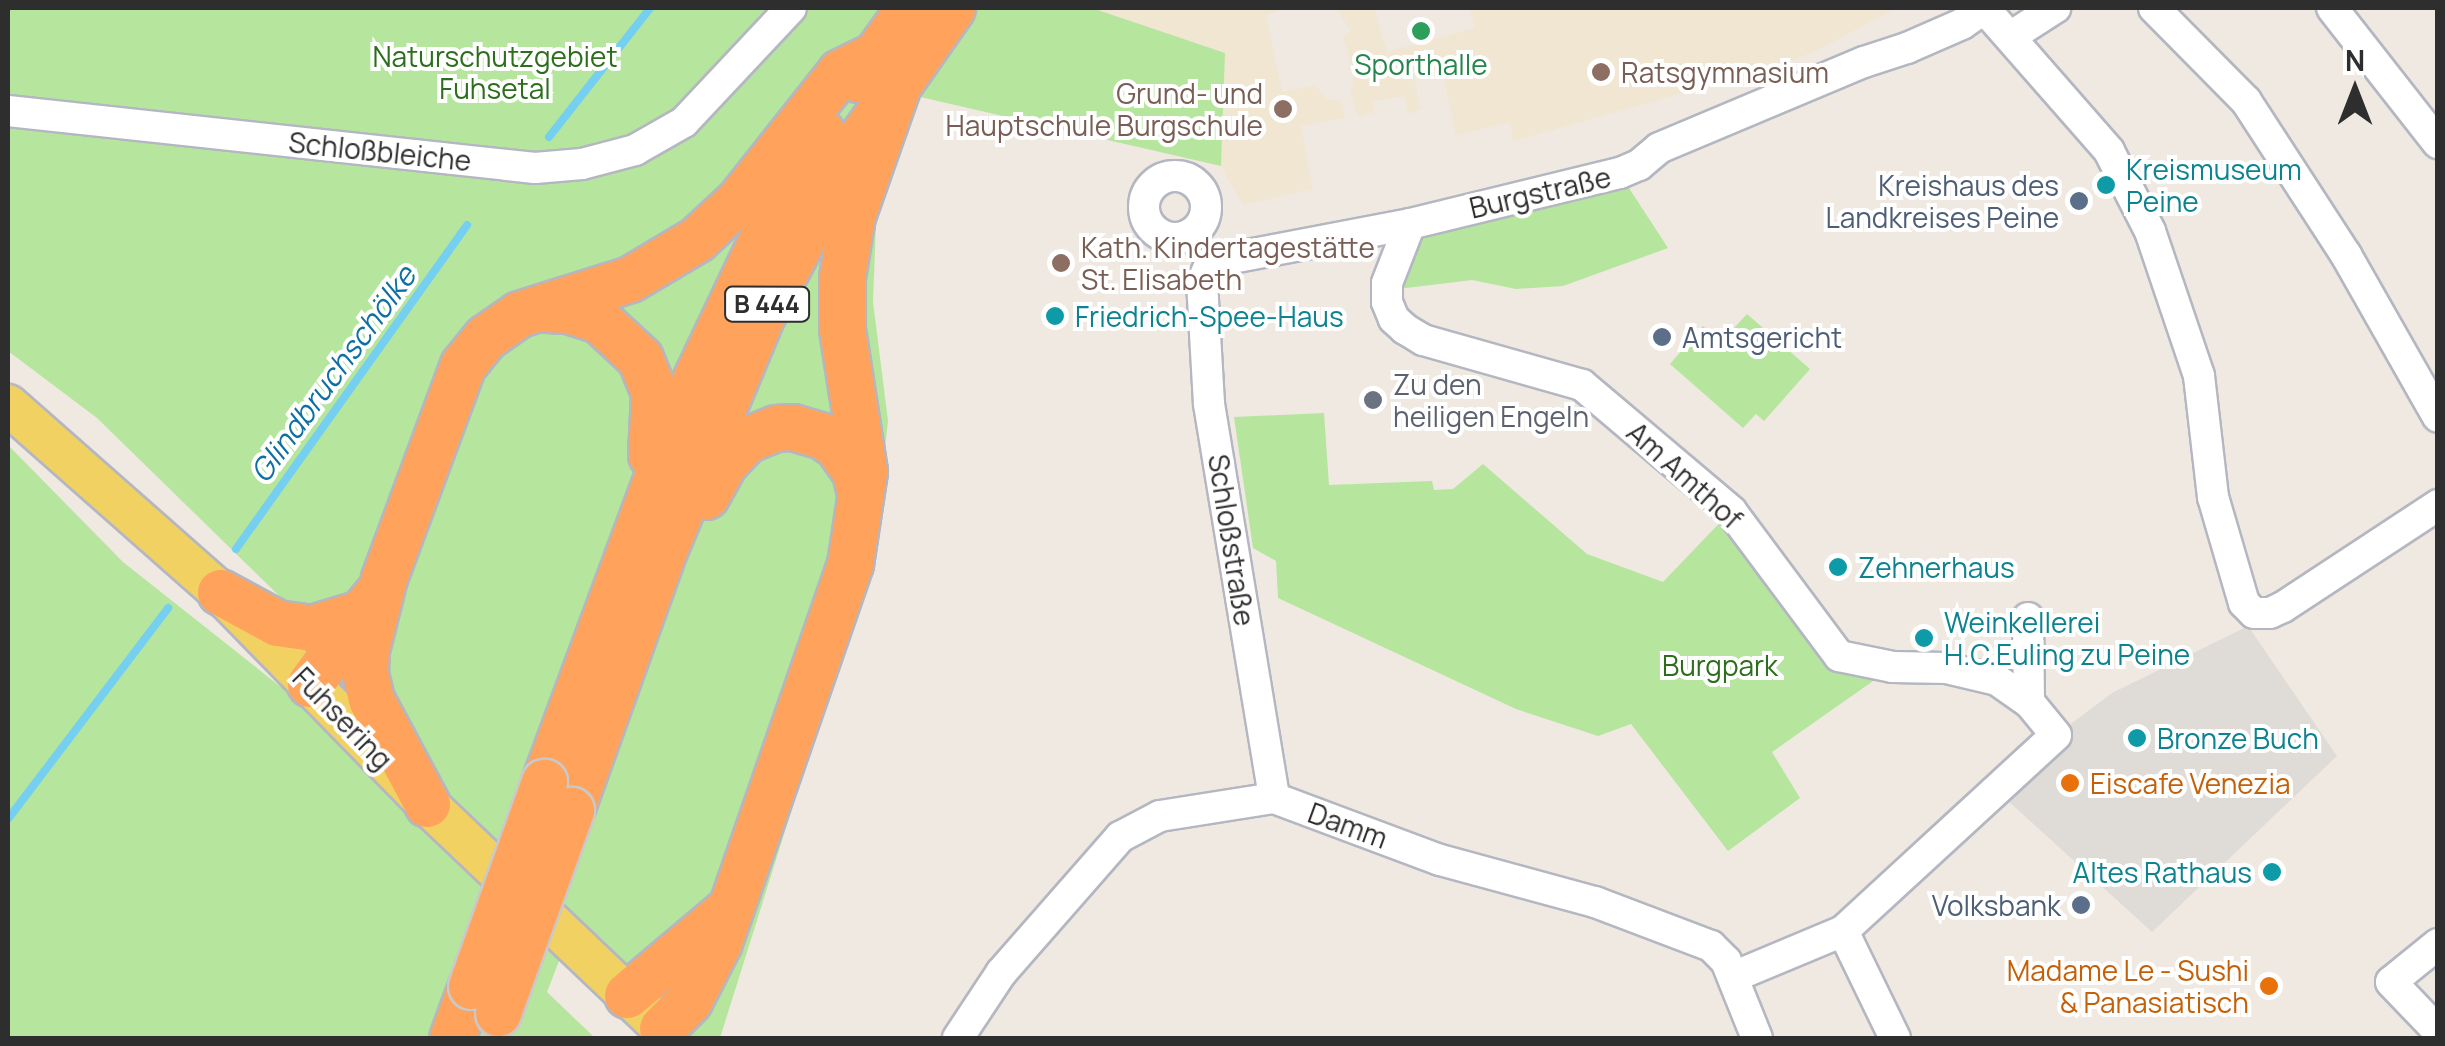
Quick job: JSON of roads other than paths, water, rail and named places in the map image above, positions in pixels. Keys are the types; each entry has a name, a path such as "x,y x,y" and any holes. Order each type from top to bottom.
{"highway":[{"name":"B 444","path":"558,796 761,317 842,165 888,66 909,8"},
{"name":"B 444","path":"452,1038 486,1013 558,796 647,497 706,355 767,228 888,66 952,8"},
{"path":"310,684 336,679 370,617 454,382 486,337 520,314 630,279 696,239 739,200 840,72 888,66 852,216 842,277 845,355 864,448 861,504 850,564 706,974 667,1034"},
{"path":"520,314 552,308 584,314 615,330 640,358 656,412 647,497"},
{"path":"665,548 689,526 733,450 776,428 808,430 836,446 856,472 861,504"},
{"path":"220,592 277,623 294,627 328,626 370,617"},
{"path":"370,617 365,673 371,699 427,804"},
{"path":"627,995 730,908"}],"main road":[{"name":"Fuhsering","path":"8,404 220,592 427,804 667,1034"}],"street":[{"name":"Schloßbleiche","path":"8,111 535,168 582,164 634,150 684,122 791,8"},
{"path":"1984,8 2109,151 2150,231 2199,376 2213,498 2238,592 2254,612 2270,613 2283,607 2438,505"},
{"name":"Burgstraße","path":"1206,272 1620,174 1640,165 1658,148 1864,62 1907,48 1962,24 1984,8"},
{"path":"2010,37 2054,8"},
{"path":"2154,8 2246,102 2346,255 2438,417"},
{"path":"2332,8 2438,143"},
{"name":"Am Amthof","path":"1410,224 1388,283 1387,302 1394,319 1404,329 1422,340 1582,386 1731,511 1840,656 1893,667 1946,668 1997,680 2029,702 2056,734 1843,931"},
{"path":"1194,232 1206,272"},
{"name":"Schloßstraße","path":"1206,272 1209,404 1274,798"},
{"path":"2028,618 2029,702"},
{"name":"Damm","path":"958,1038 1002,973 1120,837 1152,818 1274,798 1440,860 1652,923 1711,946 1726,961 1732,976"},
{"path":"1757,1038 1732,976 1843,931 1895,1038"},
{"path":"2438,944 2391,982 2438,1031"}],"waterway":[{"name":"Glindbruchschölke","path":"549,137 650,8"},
{"name":"Glindbruchschölke","path":"236,549 467,225"},
{"name":"Glindbruchschölke","path":"8,819 168,608"}],"place":[{"name":"Sporthalle","path":"1421,31"},
{"name":"Ratsgymnasium","path":"1601,72"},
{"name":"Grund- und Hauptschule Burgschule","path":"1283,109"},
{"name":"Kreismuseum Peine","path":"2106,185"},
{"name":"Kreishaus des Landkreises Peine","path":"2079,201"},
{"name":"Kath. Kindertagestätte St. Elisabeth","path":"1061,263"},
{"name":"Friedrich-Spee-Haus","path":"1055,316"},
{"name":"Amtsgericht","path":"1662,337"},
{"name":"Zu den heiligen Engeln","path":"1373,400"},
{"name":"Zehnerhaus","path":"1838,567"},
{"name":"Weinkellerei H.C.Euling zu Peine","path":"1924,638"},
{"name":"Bronze Buch","path":"2137,738"},
{"name":"Eiscafe Venezia","path":"2070,783"},
{"name":"Altes Rathaus","path":"2272,872"},
{"name":"Volksbank","path":"2081,905"},
{"name":"Madame Le - Sushi & Panasiatisch","path":"2269,986"}],"park label":[{"name":"Naturschutzgebiet Fuhsetal","path":"495,72"},
{"name":"Burgpark","path":"1720,665"}]}
